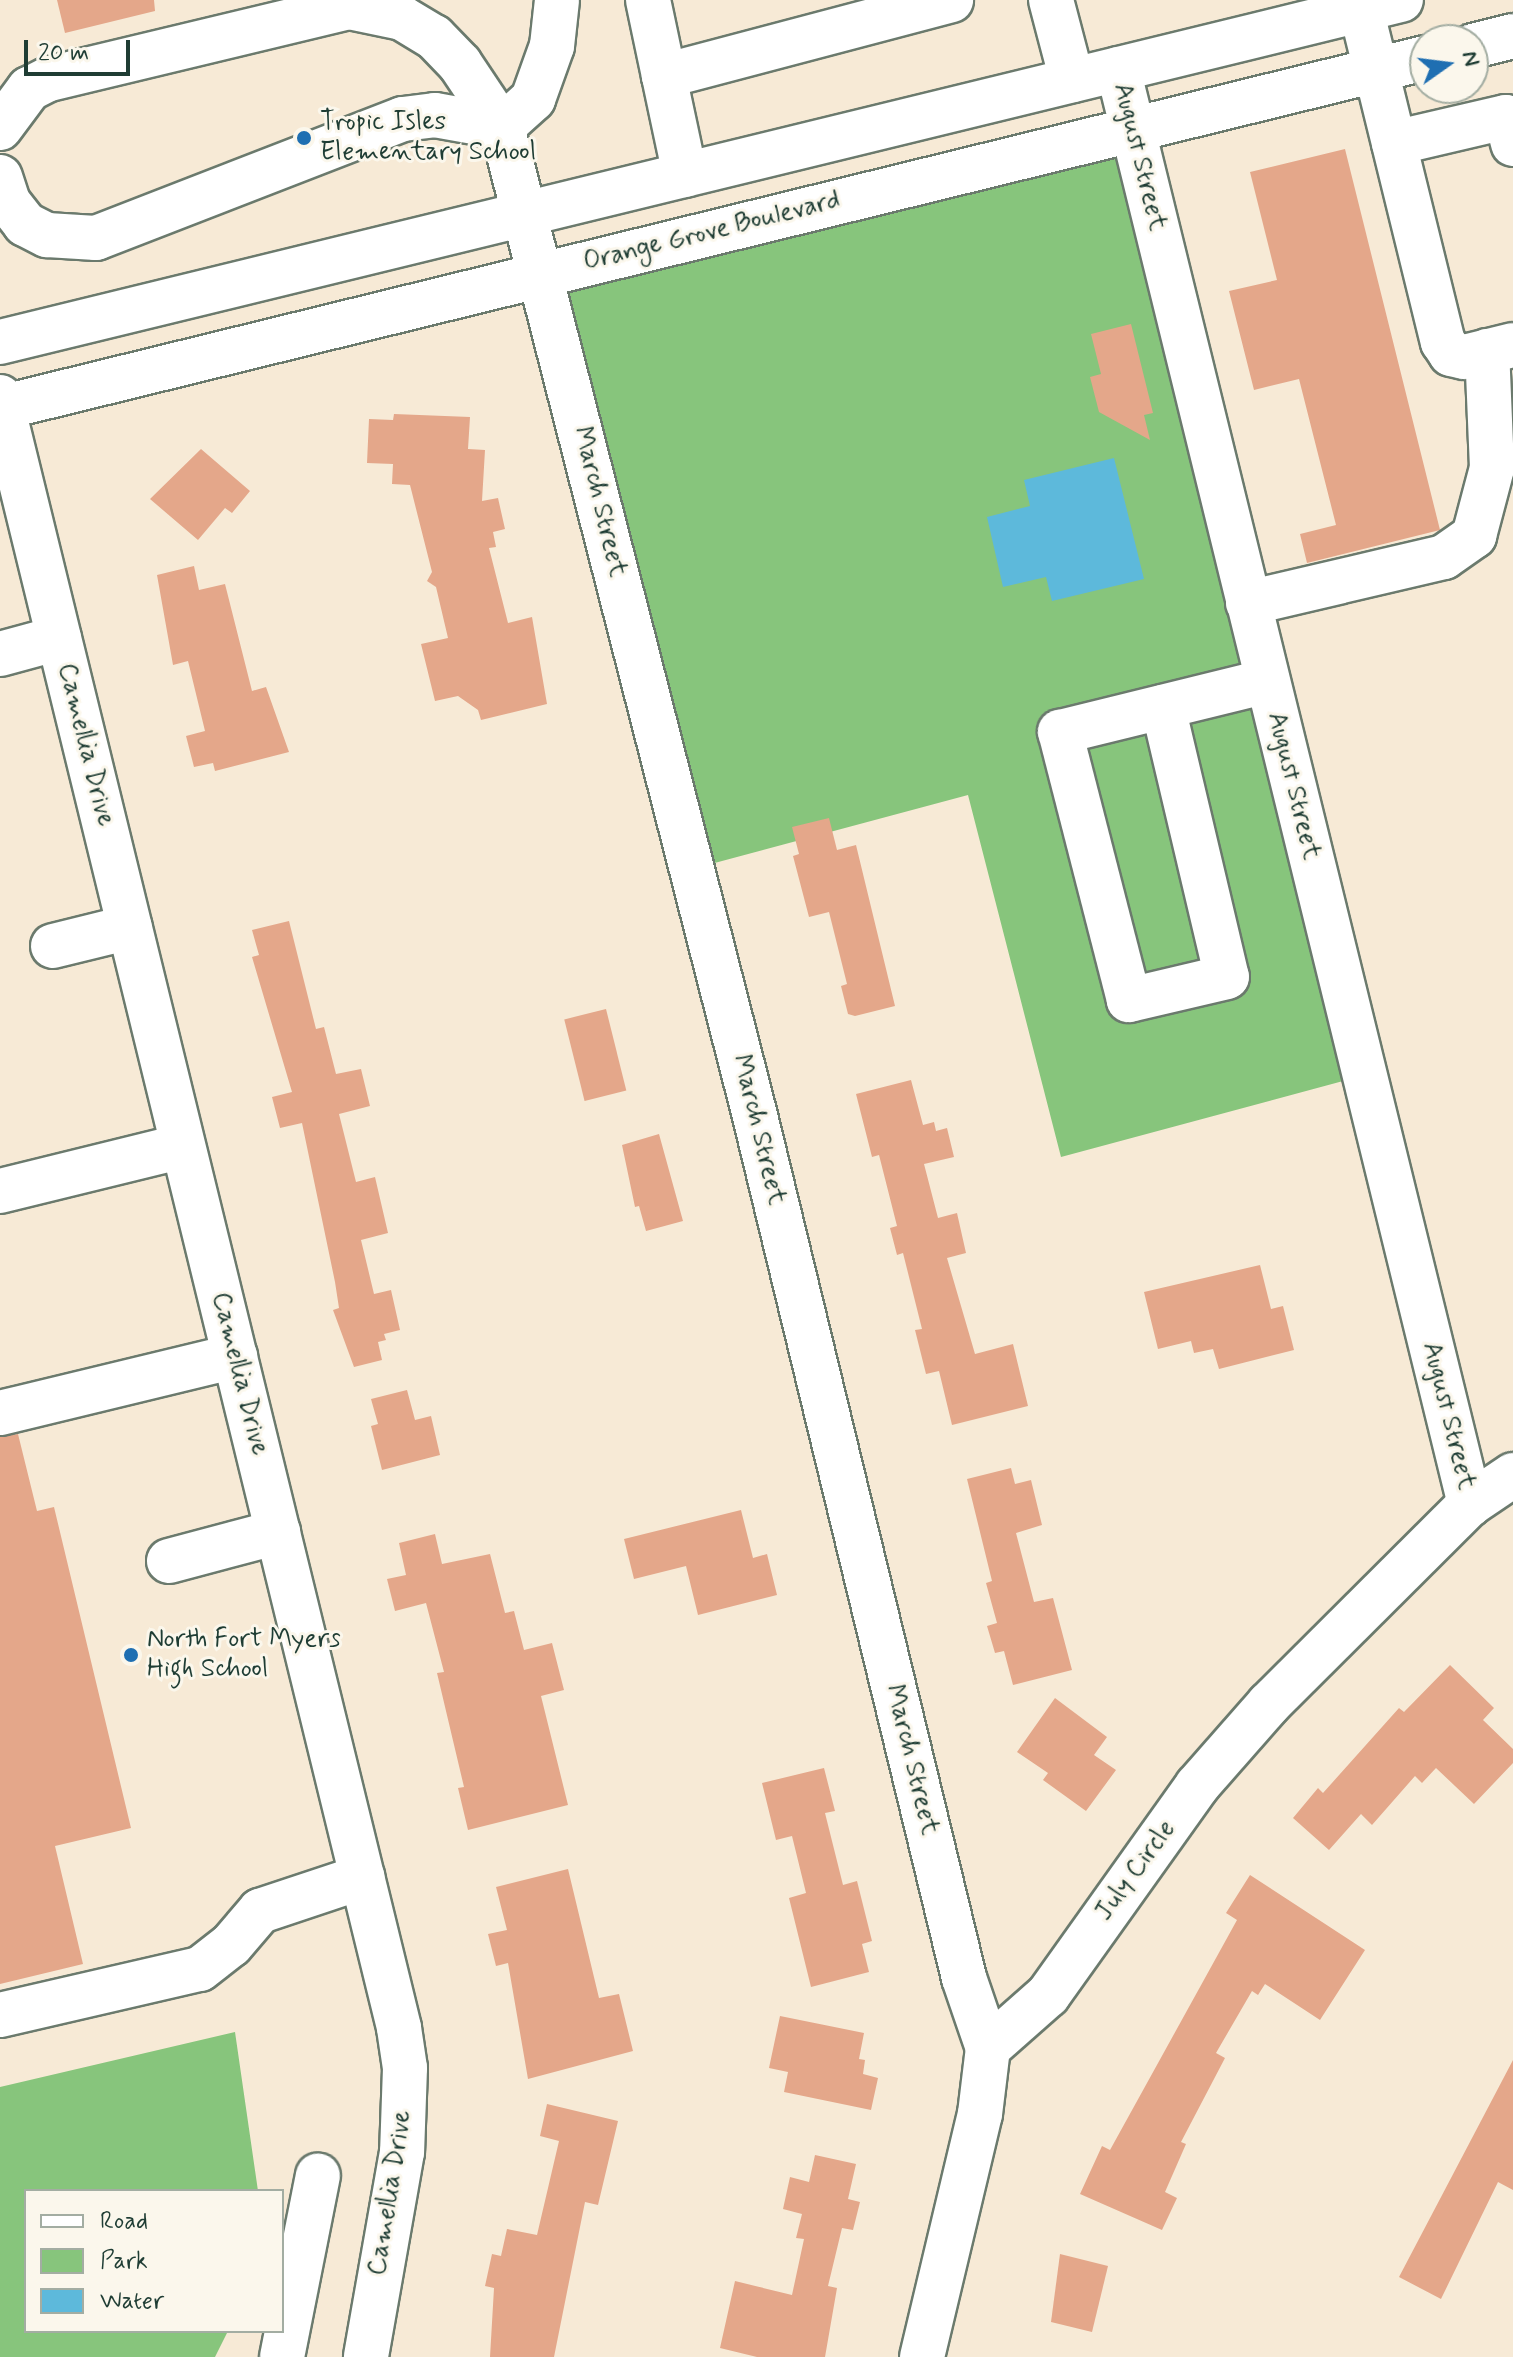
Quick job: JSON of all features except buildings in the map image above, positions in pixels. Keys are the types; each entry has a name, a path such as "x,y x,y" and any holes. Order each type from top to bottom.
{"street":[{"path":"525,0 538,33 552,46"},
{"path":"0,177 8,202 25,224 47,235 96,238 403,119 435,115 502,127 533,99 552,46 557,0"},
{"path":"648,0 685,175"},
{"path":"664,76 951,0"},
{"path":"1051,0 1072,80"},
{"path":"0,342 1381,5 1376,70 1443,342 1451,354 1464,357 1500,348 1492,468 1474,536 1444,557 1248,603"},
{"name":"March Street","path":"0,128 29,89 49,79 349,7 402,18 434,37 460,64 502,127 543,274 964,1978 988,2048"},
{"path":"1489,42 1513,36"},
{"name":"Orange Grove Boulevard","path":"1,404 1409,62"},
{"name":"August Street","path":"1118,69 1470,1504"},
{"path":"1394,143 1506,117 1513,144"},
{"name":"Camellia Drive","path":"1,404 362,1877 405,2068 402,2152 366,2357"},
{"path":"0,654 59,638"},
{"path":"1163,707 1227,977 1129,1000 1060,732 1267,681"},
{"path":"53,946 130,927"},
{"path":"0,1191 183,1146"},
{"path":"0,1413 235,1356"},
{"name":"July Circle","path":"988,2048 1048,1995 1188,1799 1269,1704 1470,1504 1513,1475"},
{"path":"169,1561 278,1532"},
{"path":"0,2015 200,1969 231,1945 260,1911 362,1877"},
{"path":"922,2357 980,2114 988,2048"},
{"path":"282,2357 318,2176"}],"green space":[{"path":"1127,150 1369,1074 1061,1157 968,795 681,872 533,296"},
{"path":"235,2032 258,2189 24,2189 24,2333 227,2333 215,2357 0,2357 0,2087"}],"water":[{"path":"1114,458 1144,579 1052,601 1046,577 1003,587 987,517 1030,506 1024,480"}],"place":[{"name":"Tropic Isles Elementary School","path":"304,138"},
{"name":"North Fort Myers High School","path":"131,1655"}]}
